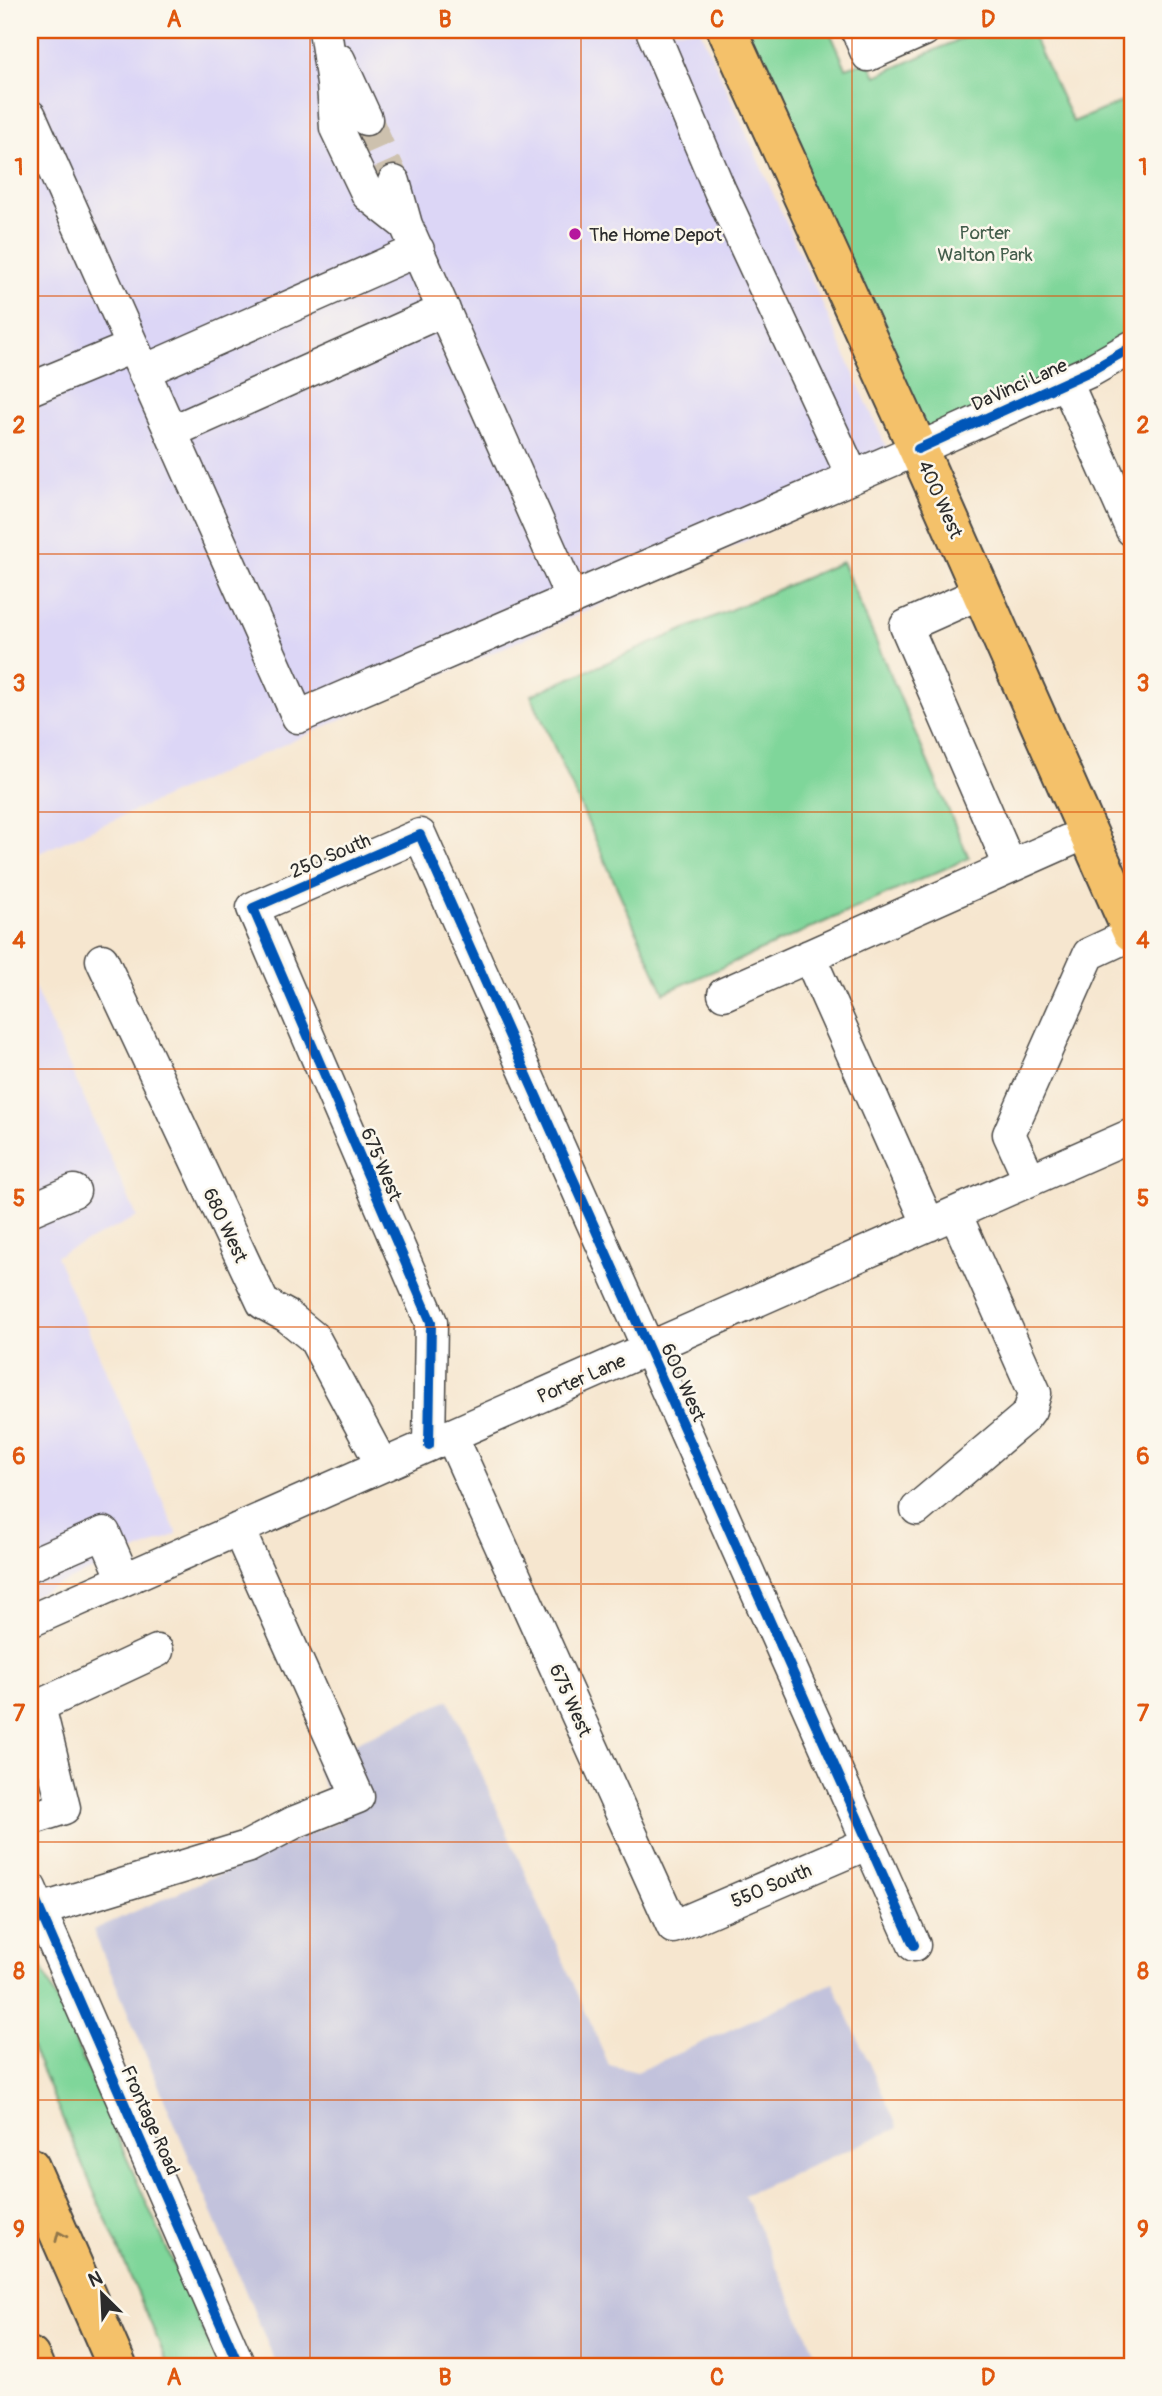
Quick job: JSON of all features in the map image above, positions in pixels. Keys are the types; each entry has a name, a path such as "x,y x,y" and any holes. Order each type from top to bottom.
{"main road":[{"name":"400 West","path":"727,30 918,449 1132,933"},
{"path":"30,2167 117,2366"},
{"path":"30,2357 34,2366"}],"street":[{"path":"652,30 720,191 853,477"},
{"path":"857,30 868,55 924,30"},
{"path":"326,32 366,119"},
{"path":"326,32 336,128 368,195 412,237"},
{"path":"30,116 171,432 444,310"},
{"path":"394,182 412,237 572,599"},
{"path":"30,390 138,359 412,237"},
{"name":"DaVinci Lane","path":"171,432 298,717 918,449 1066,382 1132,347"},
{"path":"1066,382 1132,530"},
{"path":"982,592 906,626 1010,866"},
{"path":"724,994 1088,832"},
{"name":"250 South","path":"253,908 420,835"},
{"name":"600 West","path":"420,835 914,1945"},
{"name":"675 West","path":"253,908 431,1322 440,1440 673,1927"},
{"path":"1030,1180 1009,1134 1089,954 1132,933"},
{"path":"809,956 942,1219 1035,1392 1030,1410 1024,1418 917,1509"},
{"name":"680 West","path":"102,960 263,1303 286,1316 314,1338 382,1465"},
{"name":"Porter Lane","path":"30,1621 1132,1135"},
{"path":"30,1210 74,1191"},
{"path":"35,1899 247,1847 295,1822 358,1797 238,1529"},
{"path":"30,1565 104,1533 124,1579"},
{"path":"30,1819 64,1808 38,1706 157,1651"},
{"name":"550 South","path":"673,1927 869,1843"},
{"name":"Frontage Road","path":"35,1899 239,2366"}],"shaded area":[{"path":"30,30 700,30 898,473 30,857"},
{"path":"30,978 137,1217 56,1256 177,1534 30,1597"},
{"path":"449,1700 609,2065 637,2072 833,1983 898,2128 744,2195 821,2366 277,2366 93,1930 339,1821 314,1762"}],"green space":[{"name":"Porter Walton Park","path":"727,30 829,30 846,68 861,63 871,66 876,76 981,30 1030,30 1073,122 1132,98 1132,347 918,449"},
{"path":"842,562 969,858 664,993 531,695"},
{"path":"30,1940 219,2366 169,2366 30,2043"}],"tunnel":[{"path":"366,119 394,182"}],"cycle path":[{"path":"918,449 1090,371 1132,347"},
{"path":"429,1445 431,1322 253,908 420,835 914,1945"},
{"path":"30,1888 239,2366"}],"place":[{"name":"The Home Depot","path":"575,234"}]}
